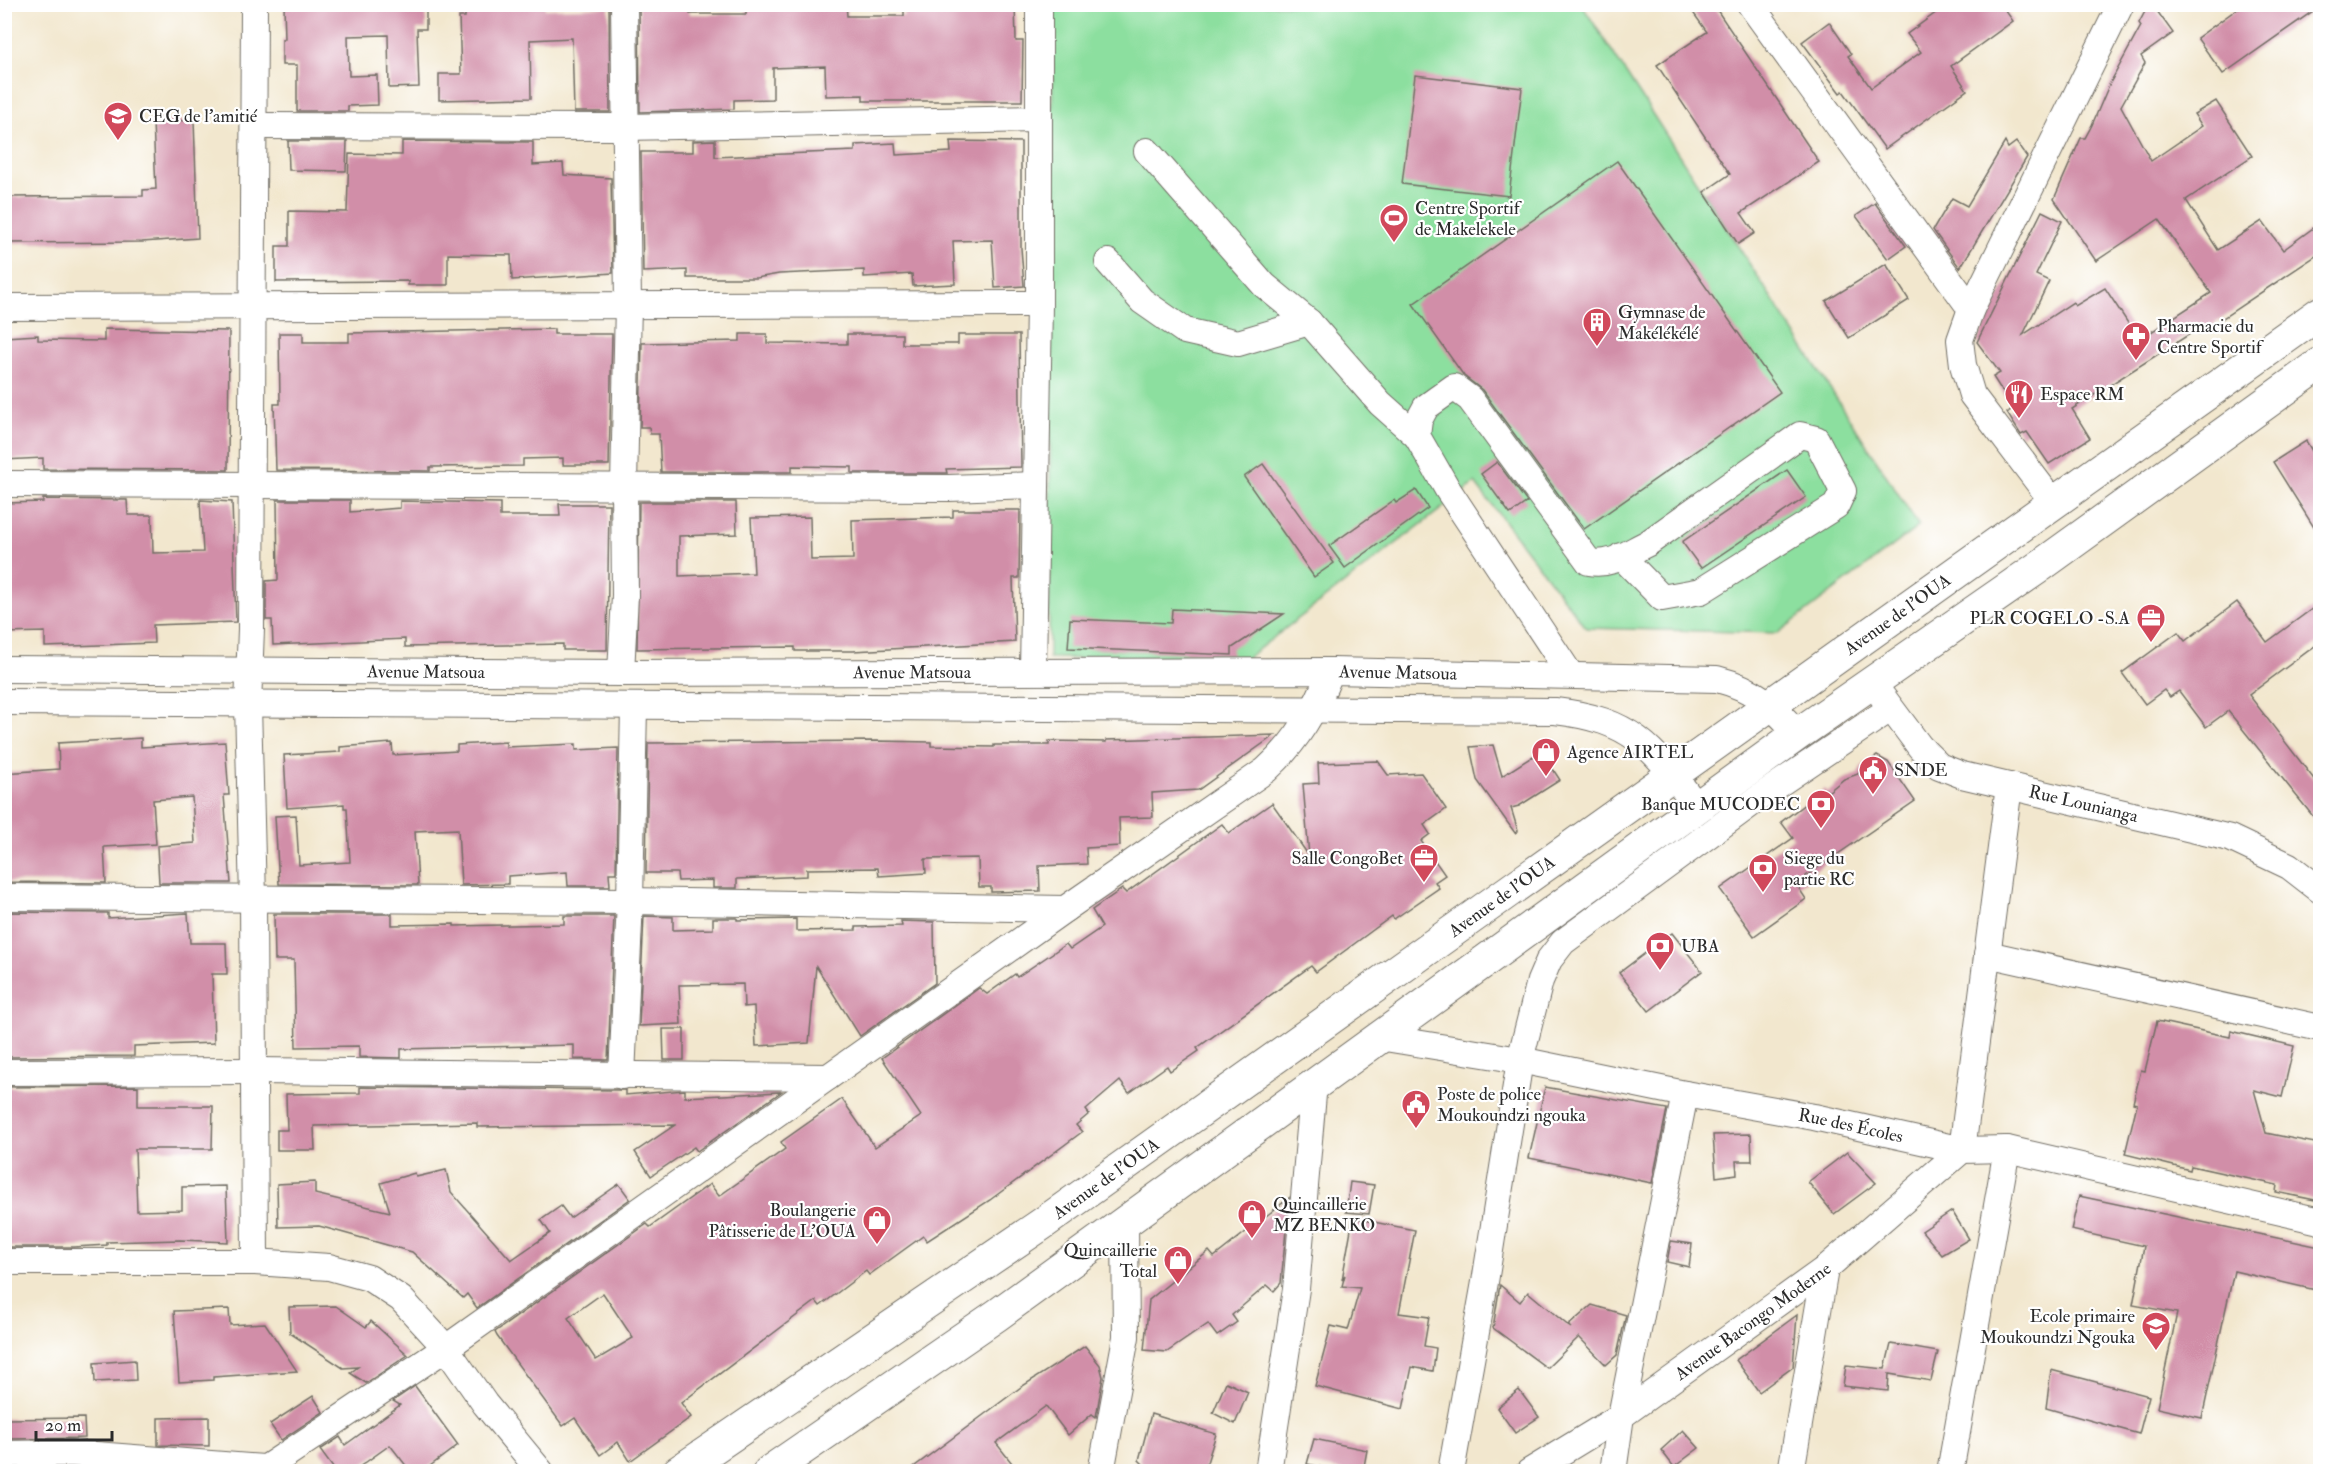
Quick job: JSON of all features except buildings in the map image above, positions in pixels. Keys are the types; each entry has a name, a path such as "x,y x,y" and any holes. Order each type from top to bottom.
{"main road":[{"name":"Avenue de l'OUA","path":"678,1472 1042,1224 2320,313"},
{"path":"769,1472 997,1315 1379,1037 1554,930 1698,808 1759,781 1798,734 1874,683 2320,364"}],"street":[{"path":"254,4 248,705 254,898 255,1262"},
{"path":"621,673 625,595 624,485 628,303 624,4"},
{"path":"1033,671 1039,304 1037,119 1039,4"},
{"path":"1750,4 1971,309"},
{"path":"2053,502 1972,395 1963,365 1960,340 1971,309 2121,4"},
{"path":"254,126 624,127 1037,119"},
{"path":"1147,151 1264,285 1310,322 1380,404 1417,435 1448,490 1570,674"},
{"path":"1108,261 1142,301 1185,331 1238,343 1310,322"},
{"path":"4,307 628,303 1039,304"},
{"path":"1417,435 1419,420 1426,407 1454,387 1470,399 1589,562 1605,564 1648,543 1800,435 1816,439 1843,491 1836,506 1701,591 1662,598 1622,556"},
{"path":"4,484 949,488 1035,485"},
{"name":"Avenue Matsoua","path":"4,669 250,673 1331,671 1570,674 1717,679 1745,687 1770,703 1798,734"},
{"path":"4,1454 70,1454 262,1470 446,1348 1065,909 1266,770 1279,758 1316,709 1331,671"},
{"name":"Rue Lounianga","path":"1874,683 1890,709 1920,747 1939,766 1962,775 2230,838 2289,866 2320,890"},
{"name":"Avenue Matsoua","path":"4,702 1316,709 1580,714 1627,730 1673,776 1698,808"},
{"path":"622,1076 630,901 634,707"},
{"path":"1451,1472 1485,1282 1520,1060 1540,981 1550,960 1554,930 1759,781 1890,709"},
{"path":"1962,1149 2008,786"},
{"path":"4,897 630,901 1065,909"},
{"path":"1987,954 2320,1028"},
{"name":"Rue des Écoles","path":"1379,1037 1520,1060 1684,1094 1814,1117 1962,1149 2007,1149 2320,1221"},
{"path":"4,1072 255,1071 828,1077"},
{"path":"1268,1472 1296,1289 1314,1083"},
{"path":"1613,1472 1620,1416 1684,1094"},
{"name":"Avenue Bacongo Moderne","path":"1529,1472 1620,1416 1825,1269 1962,1149"},
{"path":"1950,1472 2007,1149"},
{"path":"1101,1472 1126,1337 1125,1220"},
{"path":"4,1262 255,1262 329,1267 369,1278 401,1299 446,1348 485,1404 541,1472"},
{"path":"1791,1472 1825,1269"}],"green space":[{"name":"Centre Sportif de Makelekele","path":"1053,5 1582,5 1919,526 1778,633 1586,628 1475,483 1243,661 1049,658"}],"place":[{"name":"CEG de l'amitié","path":"118,142"},
{"name":"Centre Sportif de Makelekele","path":"1394,244"},
{"name":"Gymnase de Makélékélé","path":"1597,348"},
{"name":"Pharmacie du Centre Sportif","path":"2136,362"},
{"name":"Espace RM","path":"2019,420"},
{"name":"PLR COGELO -S.A","path":"2151,644"},
{"name":"Agence AIRTEL","path":"1546,778"},
{"name":"SNDE","path":"1873,796"},
{"name":"Banque MUCODEC","path":"1821,830"},
{"name":"Salle CongoBet","path":"1424,884"},
{"name":"Siege du partie RC","path":"1763,894"},
{"name":"UBA","path":"1660,972"},
{"name":"Poste de police Moukoundzi ngouka","path":"1416,1130"},
{"name":"Quincaillerie MZ BENKO","path":"1252,1240"},
{"name":"Boulangerie Pâtisserie de L'OUA","path":"877,1246"},
{"name":"Quincaillerie Total","path":"1178,1286"},
{"name":"Ecole primaire Moukoundzi Ngouka","path":"2156,1352"}]}
